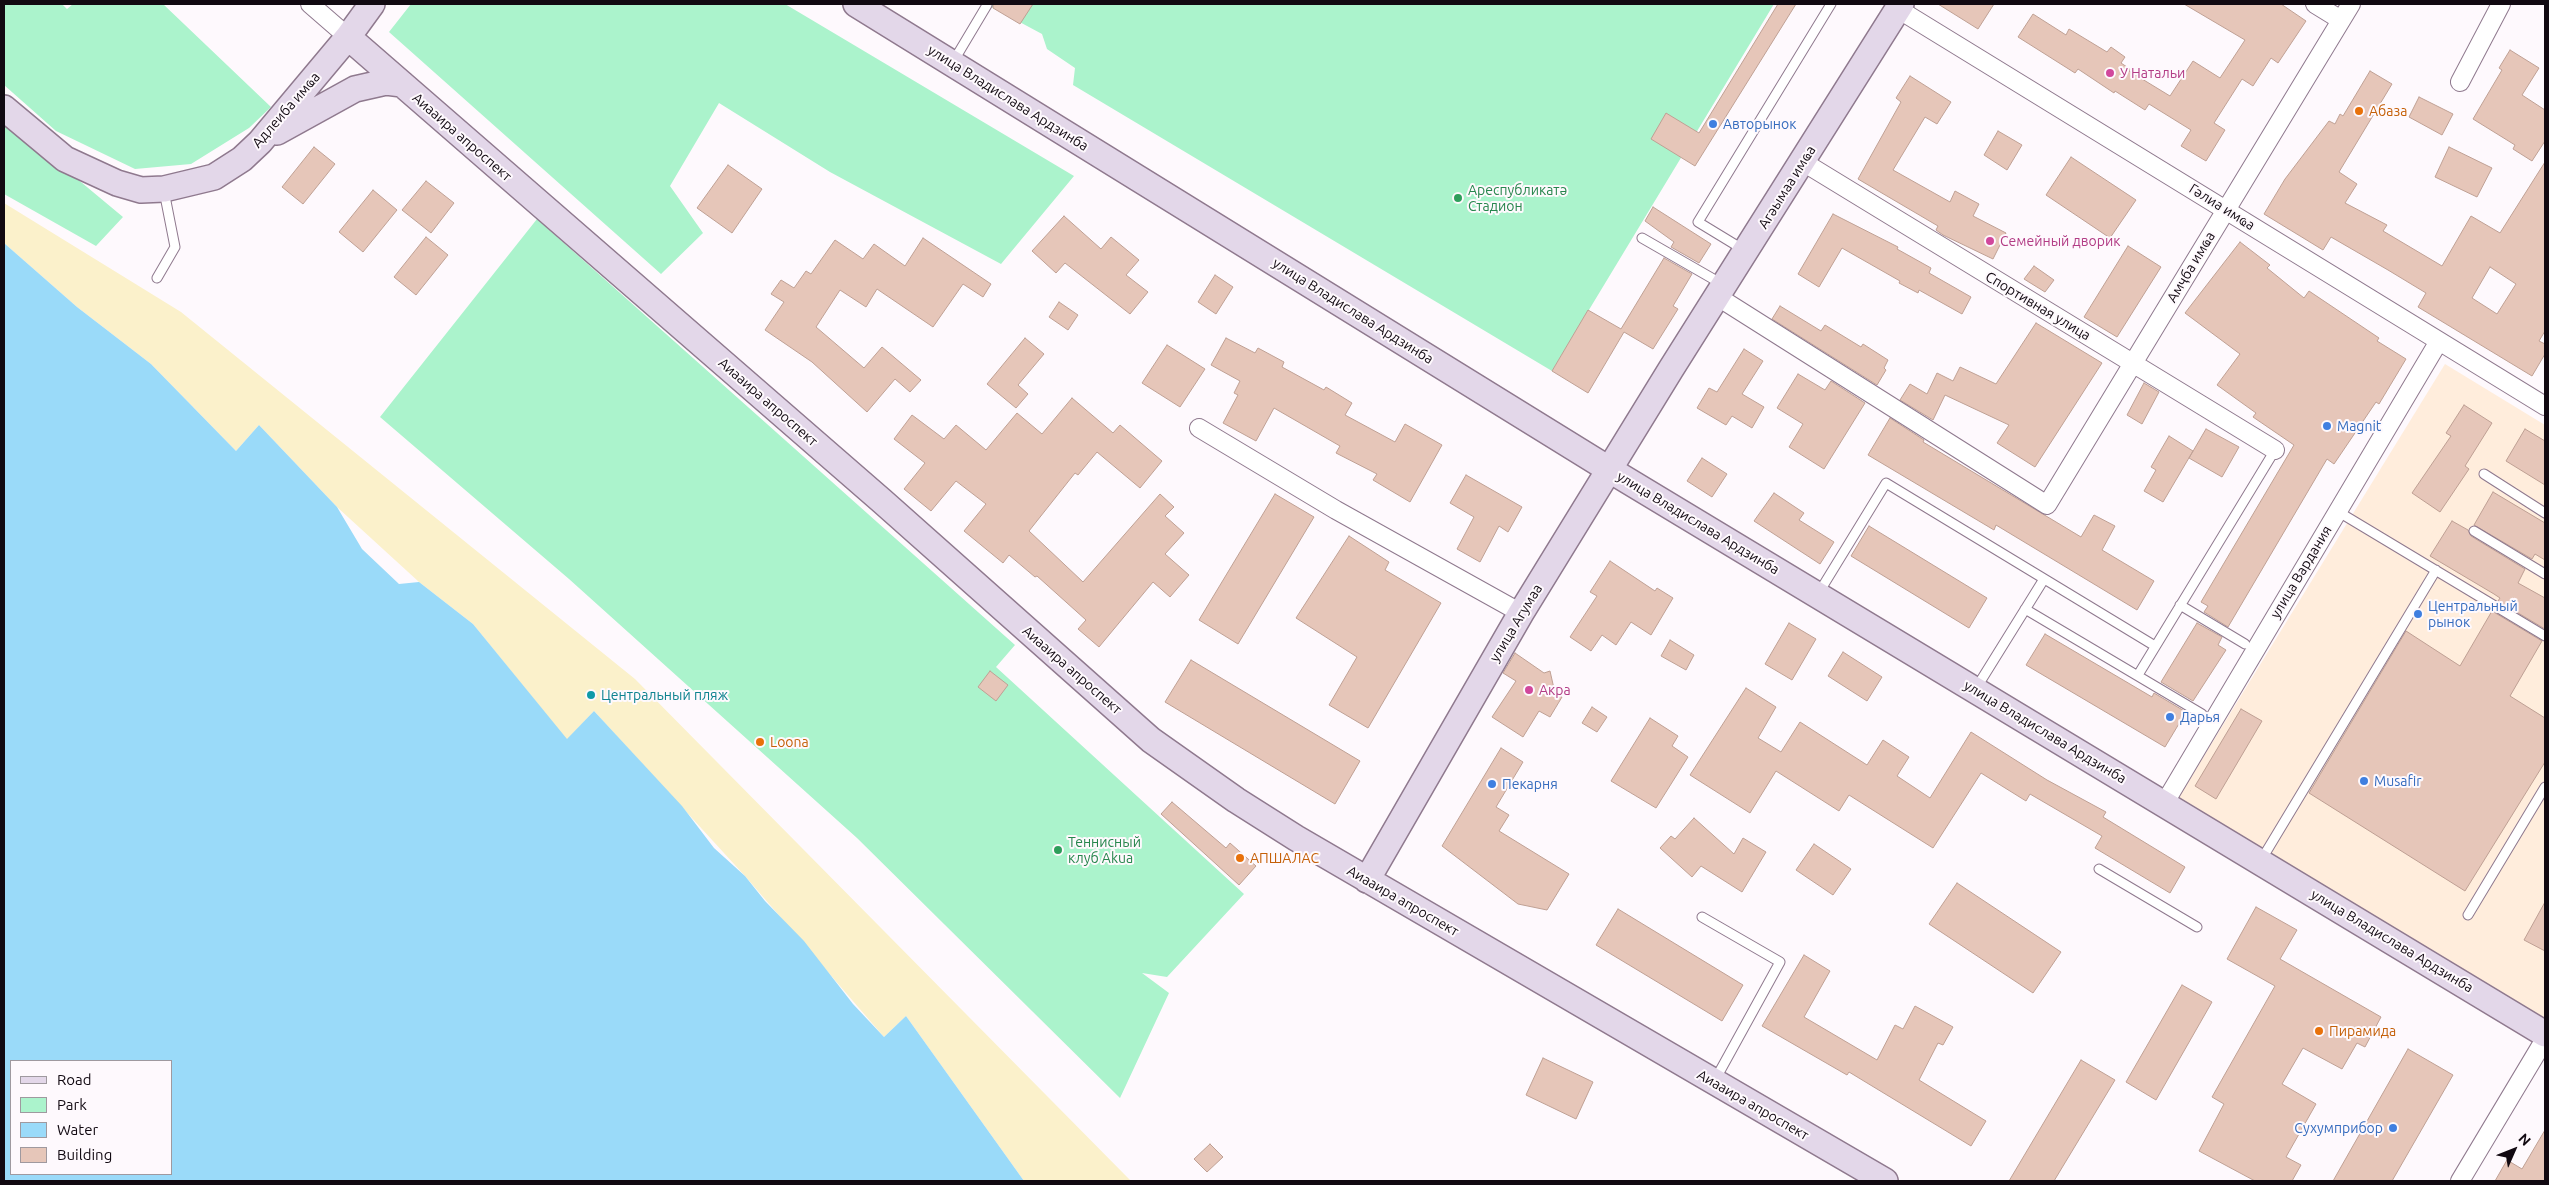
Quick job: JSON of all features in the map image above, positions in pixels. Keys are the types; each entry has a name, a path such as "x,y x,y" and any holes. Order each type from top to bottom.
{"main road":[{"name":"Адлеиба имҩа","path":"4,108 65,159 88,171 141,190 164,189 214,176 242,159 260,142 348,37 372,4"},
{"name":"улица Владислава Ардзинба","path":"856,4 1610,470 2545,1034"},
{"name":"Агәымаа имҩа","path":"1671,369 1803,162 1896,5"},
{"name":"Аиааира апроспект","path":"348,37 882,501 1151,740 1236,800 1367,880 1884,1181"},
{"path":"260,142 354,89 386,82 402,84"},
{"name":"улица Агумаа","path":"1367,880 1521,613 1671,369"}],"street":[{"path":"310,4 348,37"},
{"path":"2315,4 2341,20"},
{"name":"Амҷба имҩа","path":"1721,291 2046,505 2351,4"},
{"path":"2460,82 2501,4"},
{"name":"Гәлиа имҩа","path":"1896,5 2545,406"},
{"name":"Спортивная улица","path":"1803,162 2275,450"},
{"name":"улица Вардания","path":"2164,804 2439,341"},
{"path":"1199,428 1336,510 1521,613"},
{"path":"2460,1181 2545,1039"}],"lane":[{"path":"1746,252 1698,222 1831,4"},
{"path":"952,64 987,5"},
{"path":"157,278 175,247 164,189"},
{"path":"1642,238 1721,291"},
{"path":"2138,676 2275,450"},
{"path":"2484,474 2545,513"},
{"path":"1818,595 1886,483 2155,646"},
{"path":"2337,511 2545,636"},
{"path":"2474,531 2545,574"},
{"path":"2260,862 2436,570"},
{"path":"1975,690 2044,579"},
{"path":"2180,605 2244,644"},
{"path":"2025,609 2202,714"},
{"path":"2468,915 2545,787"},
{"path":"2099,869 2197,927"},
{"path":"1702,916 1780,962 1714,1082"}],"shaded area":[{"name":"Центральный рынок","path":"2445,364 2545,425 2545,1026 2175,803"}],"green space":[{"path":"4,4 62,4 67,9 73,4 163,4 271,107 249,128 191,164 135,169 56,131 4,85"},
{"path":"411,4 785,4 1074,176 1001,264 830,172 719,103 670,186 703,233 661,274 389,32"},
{"name":"Ареспубликатә Стадион","path":"986,4 1774,4 1552,371 1073,85 1075,68 1047,49 1042,34"},
{"path":"4,118 123,217 96,246 4,194"},
{"path":"537,219 1015,645 996,667 1244,894 1167,977 1142,973 1169,993 1120,1098 857,838 569,579 380,417"}],"sand":[{"name":"Центральный пляж","path":"4,203 181,312 635,679 1131,1181 1024,1181 906,1016 884,1037 745,876 594,711 567,740 473,624 419,582 337,507 259,425 236,451 151,364 77,307 4,243"}],"water":[{"path":"4,243 77,307 151,364 236,451 259,425 337,507 362,549 399,584 419,582 473,624 567,739 594,711 682,806 714,848 745,876 765,901 804,941 853,1004 884,1037 906,1016 1024,1181 4,1181"}],"building":[{"path":"993,4 1033,4 1020,24 993,8"},
{"path":"1778,4 1796,4 1695,166 1651,139 1666,113 1699,133"},
{"path":"1938,4 1994,4 1978,29"},
{"path":"2184,4 2281,4 2306,21 2278,63 2271,58 2253,86 2242,79 2214,123 2225,130 2206,161 2181,146 2191,130 2149,104 2145,110 2115,91 2114,93 2078,69 2075,73 2018,37 2033,14 2066,35 2069,29 2107,52 2111,47 2125,57 2121,63 2130,69 2129,71 2170,96 2193,61 2220,78 2245,40"},
{"path":"2510,50 2539,68 2522,95 2545,110 2545,141 2532,161 2513,149 2515,145 2473,119 2502,70 2499,68"},
{"path":"2370,71 2392,84 2339,172 2357,184 2345,203 2387,225 2383,231 2442,266 2471,216 2500,233 2545,162 2545,331 2539,341 2545,344 2545,354 2532,376 2418,307 2426,293 2388,270 2331,237 2323,250 2264,214 2285,179 2329,121 2335,124 2340,114 2343,116","holes":["2490,267 2516,284 2497,314 2472,298"]},
{"path":"1910,76 1951,102 1937,124 1925,117 1893,170 1950,202 1955,191 1979,204 1973,216 2006,233 1993,259 1943,235 1936,230 1938,226 1858,179 1901,102 1896,98"},
{"path":"2419,97 2453,114 2442,135 2409,117"},
{"path":"1998,131 2022,145 2007,170 1984,155"},
{"path":"314,147 335,164 303,204 282,187"},
{"path":"2449,147 2492,168 2477,197 2435,177"},
{"path":"2071,157 2136,200 2110,238 2046,195"},
{"path":"728,165 762,189 732,233 697,208"},
{"path":"426,181 454,203 431,233 402,210"},
{"path":"373,190 397,210 363,252 339,232"},
{"path":"1653,207 1711,244 1699,263 1671,247 1674,242 1645,221"},
{"path":"1833,214 1898,247 1897,249 1931,268 1929,273 1971,297 1962,314 1919,290 1918,293 1899,283 1900,281 1842,248 1819,287 1798,274"},
{"path":"1064,216 1101,249 1111,237 1139,260 1126,275 1148,292 1130,314 1065,263 1056,273 1032,251"},
{"path":"426,237 448,255 416,295 394,277"},
{"path":"923,238 991,284 983,297 963,284 933,327 877,289 866,307 840,290 816,327 864,368 882,347 921,380 910,392 895,379 867,412 812,362 765,330 784,302 771,294 781,280 794,288 806,271 811,274 835,240 863,259 874,244 905,266"},
{"path":"2240,242 2270,265 2267,268 2304,298 2309,291 2379,338 2377,341 2406,359 2379,404 2376,402 2334,464 2327,459 2228,627 2204,612 2208,606 2201,602 2294,445 2253,417 2256,413 2217,385 2240,354 2185,313"},
{"path":"2128,246 2161,267 2117,337 2084,317"},
{"path":"1664,258 1692,274 1673,306 1678,309 1653,349 1624,332 1588,393 1552,371 1588,310 1621,329"},
{"path":"2034,266 2054,280 2045,292 2024,279"},
{"path":"1215,275 1233,287 1216,314 1198,302"},
{"path":"1059,302 1078,315 1068,330 1049,317"},
{"path":"1780,306 1821,331 1825,325 1861,347 1863,344 1888,360 1884,368 1886,370 1877,385 1772,319"},
{"path":"2036,323 2102,363 2035,467 1997,443 2009,425 1945,395 1933,420 1900,400 1910,384 1927,394 1937,373 1953,381 1960,367 1996,384"},
{"path":"1025,338 1044,354 1018,385 1028,394 1016,408 987,384"},
{"path":"1226,338 1255,353 1258,348 1284,362 1282,367 1324,390 1326,387 1352,403 1345,415 1395,442 1405,424 1442,445 1410,502 1373,480 1377,474 1336,453 1340,446 1274,408 1256,441 1223,423 1238,395 1234,393 1240,381 1211,365"},
{"path":"1167,345 1205,369 1180,407 1142,383"},
{"path":"1744,349 1763,361 1742,394 1764,407 1752,428 1732,416 1726,425 1697,408 1709,388 1717,392"},
{"path":"1798,374 1825,390 1831,381 1865,403 1824,469 1789,447 1803,424 1777,408"},
{"path":"2144,383 2159,392 2142,424 2127,415"},
{"path":"1072,398 1113,433 1120,425 1162,461 1140,488 1097,452 1078,475 1075,473 1029,531 1083,582 1160,494 1174,507 1165,516 1184,533 1165,554 1189,575 1170,597 1153,582 1099,647 1078,629 1086,620 1037,576 1035,577 1009,555 1003,563 964,531 986,504 956,481 931,511 904,489 925,463 894,439 912,415 944,439 956,425 986,450 1017,413 1042,434"},
{"path":"2464,405 2492,423 2465,466 2469,469 2440,512 2412,493 2451,436 2446,433"},
{"path":"1890,418 1924,440 1923,442 2081,537 2094,515 2115,526 2102,550 2154,581 2137,610 1996,525 1994,530 1868,455"},
{"path":"2206,429 2239,447 2222,477 2189,458"},
{"path":"2525,429 2545,441 2545,485 2506,461"},
{"path":"2169,436 2193,451 2163,502 2144,491 2156,470 2151,467"},
{"path":"1702,458 1727,474 1712,497 1687,481"},
{"path":"1466,475 1522,507 1508,532 1499,526 1480,562 1457,549 1474,517 1450,503"},
{"path":"2493,492 2545,523 2545,560 2535,554 2532,559 2474,525"},
{"path":"1774,493 1804,513 1799,520 1834,542 1820,564 1754,521"},
{"path":"1275,494 1314,517 1238,644 1199,620"},
{"path":"2452,521 2468,530 2471,536 2525,569 2518,583 2545,598 2545,629 2498,601 2500,598 2494,594 2430,556"},
{"path":"1869,526 1987,598 1969,628 1851,556"},
{"path":"1349,536 1389,562 1385,570 1441,603 1368,728 1329,705 1357,657 1296,618"},
{"path":"1610,561 1655,591 1657,588 1673,598 1651,635 1631,622 1616,645 1602,635 1591,651 1570,637 1597,596 1590,592"},
{"path":"2492,611 2542,641 2510,696 2545,718 2545,762 2465,891 2309,793 2406,631 2460,666"},
{"path":"1789,623 1816,639 1792,680 1765,664"},
{"path":"2197,623 2222,637 2218,645 2226,650 2193,701 2161,682"},
{"path":"2045,634 2152,697 2154,693 2186,712 2165,747 2026,665"},
{"path":"1670,640 1694,655 1686,670 1661,656"},
{"path":"1843,652 1882,677 1867,701 1828,676"},
{"path":"1515,653 1544,673 1550,671 1555,693 1562,697 1550,717 1539,711 1523,737 1492,717 1516,681 1503,673"},
{"path":"1191,660 1360,761 1335,804 1165,702"},
{"path":"990,671 1008,685 996,701 978,687"},
{"path":"1746,688 1776,707 1758,738 1781,752 1800,722 1867,765 1883,740 1909,757 1897,776 1930,798 1971,732 2047,780 2106,812 2103,817 2185,867 2170,893 2095,848 2102,836 2030,794 2026,801 1981,773 1933,848 1849,795 1839,811 1776,771 1750,813 1690,775"},
{"path":"1592,707 1607,717 1597,732 1582,723"},
{"path":"2241,709 2262,721 2216,799 2195,786"},
{"path":"1650,718 1678,736 1672,746 1688,757 1656,808 1611,781"},
{"path":"1501,748 1523,762 1496,807 1509,815 1499,831 1569,874 1547,910 1518,904 1442,846"},
{"path":"1172,802 1226,848 1230,843 1256,866 1239,885 1161,814"},
{"path":"1694,818 1734,854 1743,838 1766,852 1742,892 1701,866 1692,877 1660,848 1671,836 1675,839"},
{"path":"1814,844 1851,869 1833,895 1796,870"},
{"path":"1957,883 2061,952 2033,993 1929,924"},
{"path":"2545,902 2545,951 2524,940"},
{"path":"2256,907 2297,930 2280,959 2381,1017 2365,1047 2357,1043 2342,1069 2303,1048 2282,1084 2316,1104 2286,1157 2301,1165 2292,1181 2255,1181 2199,1151 2224,1104 2212,1097 2275,986 2227,959"},
{"path":"1618,909 1743,985 1722,1021 1596,945"},
{"path":"1804,955 1830,971 1804,1017 1877,1060 1895,1025 1903,1029 1915,1006 1953,1027 1943,1045 1938,1043 1919,1080 1986,1121 1971,1146 1849,1072 1847,1075 1762,1026"},
{"path":"2182,985 2212,1002 2156,1100 2126,1082"},
{"name":"Сухумприбор","path":"2408,1049 2453,1075 2392,1181 2333,1181"},
{"path":"1543,1058 1593,1082 1576,1119 1526,1095"},
{"path":"2081,1060 2115,1080 2054,1181 2009,1181"},
{"path":"2545,1130 2545,1181 2495,1181 2507,1160 2522,1169"},
{"path":"1210,1144 1223,1157 1207,1172 1194,1159"}],"place":[{"name":"У Натальи","path":"2110,73"},
{"name":"Абаза","path":"2359,111"},
{"name":"Авторынок","path":"1713,124"},
{"name":"Ареспубликатә Стадион","path":"1458,198"},
{"name":"Семейный дворик","path":"1990,241"},
{"name":"Magnit","path":"2327,426"},
{"name":"Центральный рынок","path":"2418,614"},
{"name":"Акра","path":"1529,690"},
{"name":"Центральный пляж","path":"591,695"},
{"name":"Дарья","path":"2170,717"},
{"name":"Loona","path":"760,742"},
{"name":"Musafir","path":"2364,781"},
{"name":"Пекарня","path":"1492,784"},
{"name":"Теннисный клуб Akua","path":"1058,850"},
{"name":"АПШАЛАС","path":"1240,858"},
{"name":"Пирамида","path":"2319,1031"},
{"name":"Сухумприбор","path":"2393,1128"}]}
